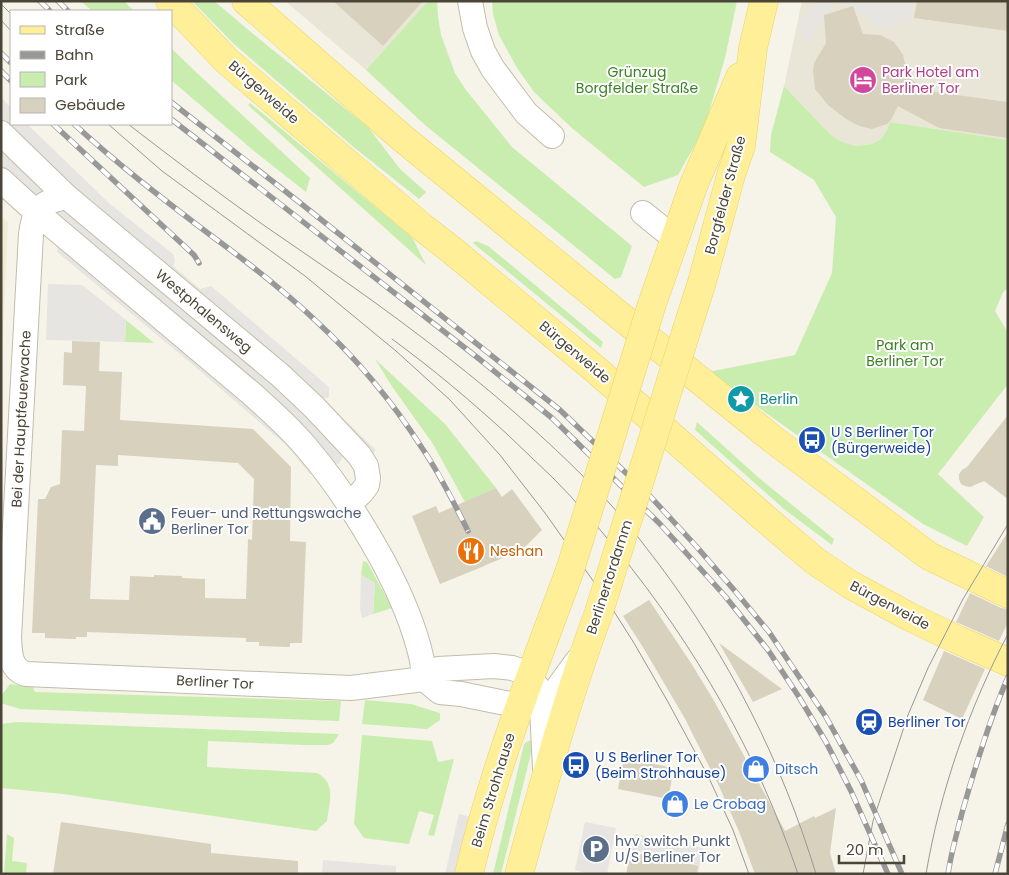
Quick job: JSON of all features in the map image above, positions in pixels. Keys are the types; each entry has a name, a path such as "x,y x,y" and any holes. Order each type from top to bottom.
{"main road":[{"name":"Bürgerweide","path":"170,1 227,61 422,228 454,252 595,369 810,556 851,585 902,613 1008,662"},
{"path":"246,1 401,137 781,446 929,556 1008,594"},
{"name":"Borgfelder Straße","path":"702,282 740,146 753,48 764,1"},
{"name":"Borgfelder Straße","path":"675,238 694,184 753,48"},
{"path":"530,695 652,304 675,238"},
{"name":"Berlinertordamm","path":"519,874 545,778 702,282"},
{"name":"Beim Strohhause","path":"469,874 498,772 530,695"}],"street":[{"path":"470,1 475,28 483,51 493,69 526,113 552,136"},
{"name":"Westphalensweg","path":"1,133 67,197 280,375 353,449 366,466 368,478 365,489 349,504"},
{"path":"1,180 36,212 252,394 306,447 363,524 407,611 421,657 424,678 440,692 530,695 556,690 584,653"},
{"path":"36,212 49,202 67,197"},
{"name":"Bei der Hauptfeuerwache","path":"12,661 9,637 31,234 36,212"},
{"path":"643,213 675,238"},
{"name":"Berliner Tor","path":"12,661 16,669 26,674 351,688 424,678 438,669 494,666 521,671 530,695"},
{"path":"530,695 542,709 545,778"}],"shaded area":[{"path":"285,1 428,1 366,70"},
{"path":"802,1 1008,1 1008,140 890,122 881,139 872,144 856,146 840,141 830,134 784,86"},
{"path":"814,1 913,1 911,21 880,30 865,14 836,2 807,42 798,24"},
{"path":"1,97 10,107 10,125 28,125 110,204 173,254 175,261 173,266 200,289 211,286 329,387 329,397 323,399 376,450 360,467 345,451 339,464 331,463 310,474 286,445 57,252 59,240 9,196 2,201"},
{"path":"1,216 8,223 1,377"},
{"path":"48,284 82,285 126,320 125,342 46,340"},
{"path":"361,575 375,583 373,614 362,618 360,608"},
{"path":"459,814 471,817 458,874 445,874"},
{"name":"hvv switch Punkt U/S Berliner Tor","path":"585,822 616,828 607,874 589,874 575,870"},
{"name":"hvv switch Punkt U/S Berliner Tor","path":"635,834 703,848 698,874 673,874 676,859 632,850"},
{"path":"323,860 396,866 396,874 322,874"}],"green space":[{"path":"81,1 124,1 133,10 91,10"},
{"path":"192,1 214,1 368,127 400,169 426,192 419,199 356,149 234,44"},
{"path":"428,1 437,1 441,35 455,73 466,90 512,147 632,246 621,277 615,279 425,125 366,70"},
{"name":"Grünzug Borgfelder Straße","path":"492,1 737,1 725,58 704,129 678,175 644,187 573,129 534,92 517,68 499,35 493,14"},
{"path":"172,49 310,178 306,192 254,151 172,81"},
{"name":"Park am Berliner Tor","path":"784,86 830,134 840,141 856,146 872,144 881,139 890,122 1008,140 1008,288 1003,292 995,311 1008,332 1008,384 938,474 984,517 967,546 923,524 708,372 795,355 832,273 836,217 814,180 770,152 771,135"},
{"path":"250,103 412,237 426,265 248,105"},
{"path":"476,241 488,246 603,342 601,348 473,243"},
{"path":"126,320 154,343 125,342"},
{"path":"375,359 445,424 496,488 465,502 433,444"},
{"path":"697,422 759,478 834,539 832,545 784,509 695,430"},
{"path":"363,561 367,562 392,608 373,614 375,583 361,575"},
{"path":"10,684 33,687 35,692 341,701 339,721 20,709 1,703 1,696"},
{"path":"365,700 411,704 440,713 440,720 427,729 362,724"},
{"path":"18,722 339,734 333,743 328,745 208,741 207,767 317,773 323,777 327,782 330,794 327,821 316,831 63,794 1,788 1,724"},
{"path":"362,735 432,741 438,762 454,759 434,836 428,835 434,815 419,811 409,844 364,838 354,824"},
{"path":"531,741 533,745 501,874 493,874 524,744"},
{"path":"7,834 14,838 12,861 27,863 26,874 4,874"}],"building":[{"path":"333,1 423,1 383,46"},
{"path":"917,1 1008,1 1008,31 914,18"},
{"name":"Park Hotel am Berliner Tor","path":"853,6 863,34 880,35 894,42 903,55 906,75 916,83 935,92 1008,102 1008,138 939,128 898,106 887,124 872,129 855,124 828,105 815,89 813,70 814,63 826,43 824,15"},
{"path":"72,341 100,342 99,371 122,372 120,420 253,429 291,467 290,541 306,542 302,643 290,643 290,647 259,646 259,642 246,642 246,638 87,632 87,637 76,637 76,639 45,638 45,633 32,633 38,499 45,499 51,487 60,484 62,430 84,431 86,386 63,385 64,352 72,353","holes":["118,455 238,463 254,479 252,540 248,539 246,599 205,598 205,579 154,575 154,577 130,576 129,600 90,599 96,465 118,466"]},
{"path":"1008,415 1008,499 984,481 970,487 961,484 959,474 967,467"},
{"path":"496,488 502,497 512,489 542,530 523,549 440,584 412,516 436,506 439,513"},
{"path":"1008,532 1008,577 986,566"},
{"path":"970,593 1001,608 1008,609 1008,622 999,641 956,622"},
{"path":"649,600 713,699 785,831 814,816 815,818 836,808 830,853 836,874 755,874 719,786 684,717 623,616"},
{"path":"719,643 782,689 753,702"},
{"path":"944,651 985,669 962,719 923,700"},
{"path":"624,758 674,768 668,799 618,789"},
{"path":"61,822 211,844 211,853 298,861 298,874 53,874"},
{"path":"631,852 698,866 697,874 626,874"}],"tram line":[{"path":"1,4 10,13"},
{"path":"1,20 10,30"},
{"path":"109,125 162,171 305,276 396,351 450,400 500,455 545,513 606,599 634,643 708,776 733,830 749,874"},
{"path":"129,125 245,212 402,322 465,371 555,449 612,506 636,534 684,599 730,673 770,751 787,791 816,874"},
{"path":"392,339 466,398 548,473 594,523 646,587 698,664 744,745 764,787 798,874"},
{"path":"863,874 873,821 908,715 928,668 963,599 1008,524"},
{"path":"926,874 939,812 958,751 981,691 1008,634"}],"railway":[{"path":"40,1 49,10"},
{"path":"58,1 67,10"},
{"path":"1,53 10,62"},
{"path":"1,71 10,80"},
{"path":"172,103 560,410 649,495 696,546 769,632 826,717 861,780 902,874"},
{"path":"172,120 478,358 552,418 660,524 725,596 768,650 799,697 826,742 851,791 888,874"},
{"path":"54,125 194,255 199,263"},
{"path":"75,125 106,153 277,286 345,349 386,397 429,458 468,531"},
{"path":"948,874 954,843 972,779 1008,677"},
{"path":"995,874 1008,824"}],"place":[{"name":"Park Hotel am Berliner Tor","path":"863,80"},
{"name":"Berlin","path":"741,399"},
{"name":"U S Berliner Tor (Bürgerweide)","path":"812,440"},
{"name":"Feuer- und Rettungswache Berliner Tor","path":"152,521"},
{"name":"Neshan","path":"471,551"},
{"name":"Berliner Tor","path":"869,722"},
{"name":"U S Berliner Tor (Beim Strohhause)","path":"576,765"},
{"name":"Ditsch","path":"756,769"},
{"name":"Le Crobag","path":"675,804"},
{"name":"hvv switch Punkt U/S Berliner Tor","path":"596,849"}]}
